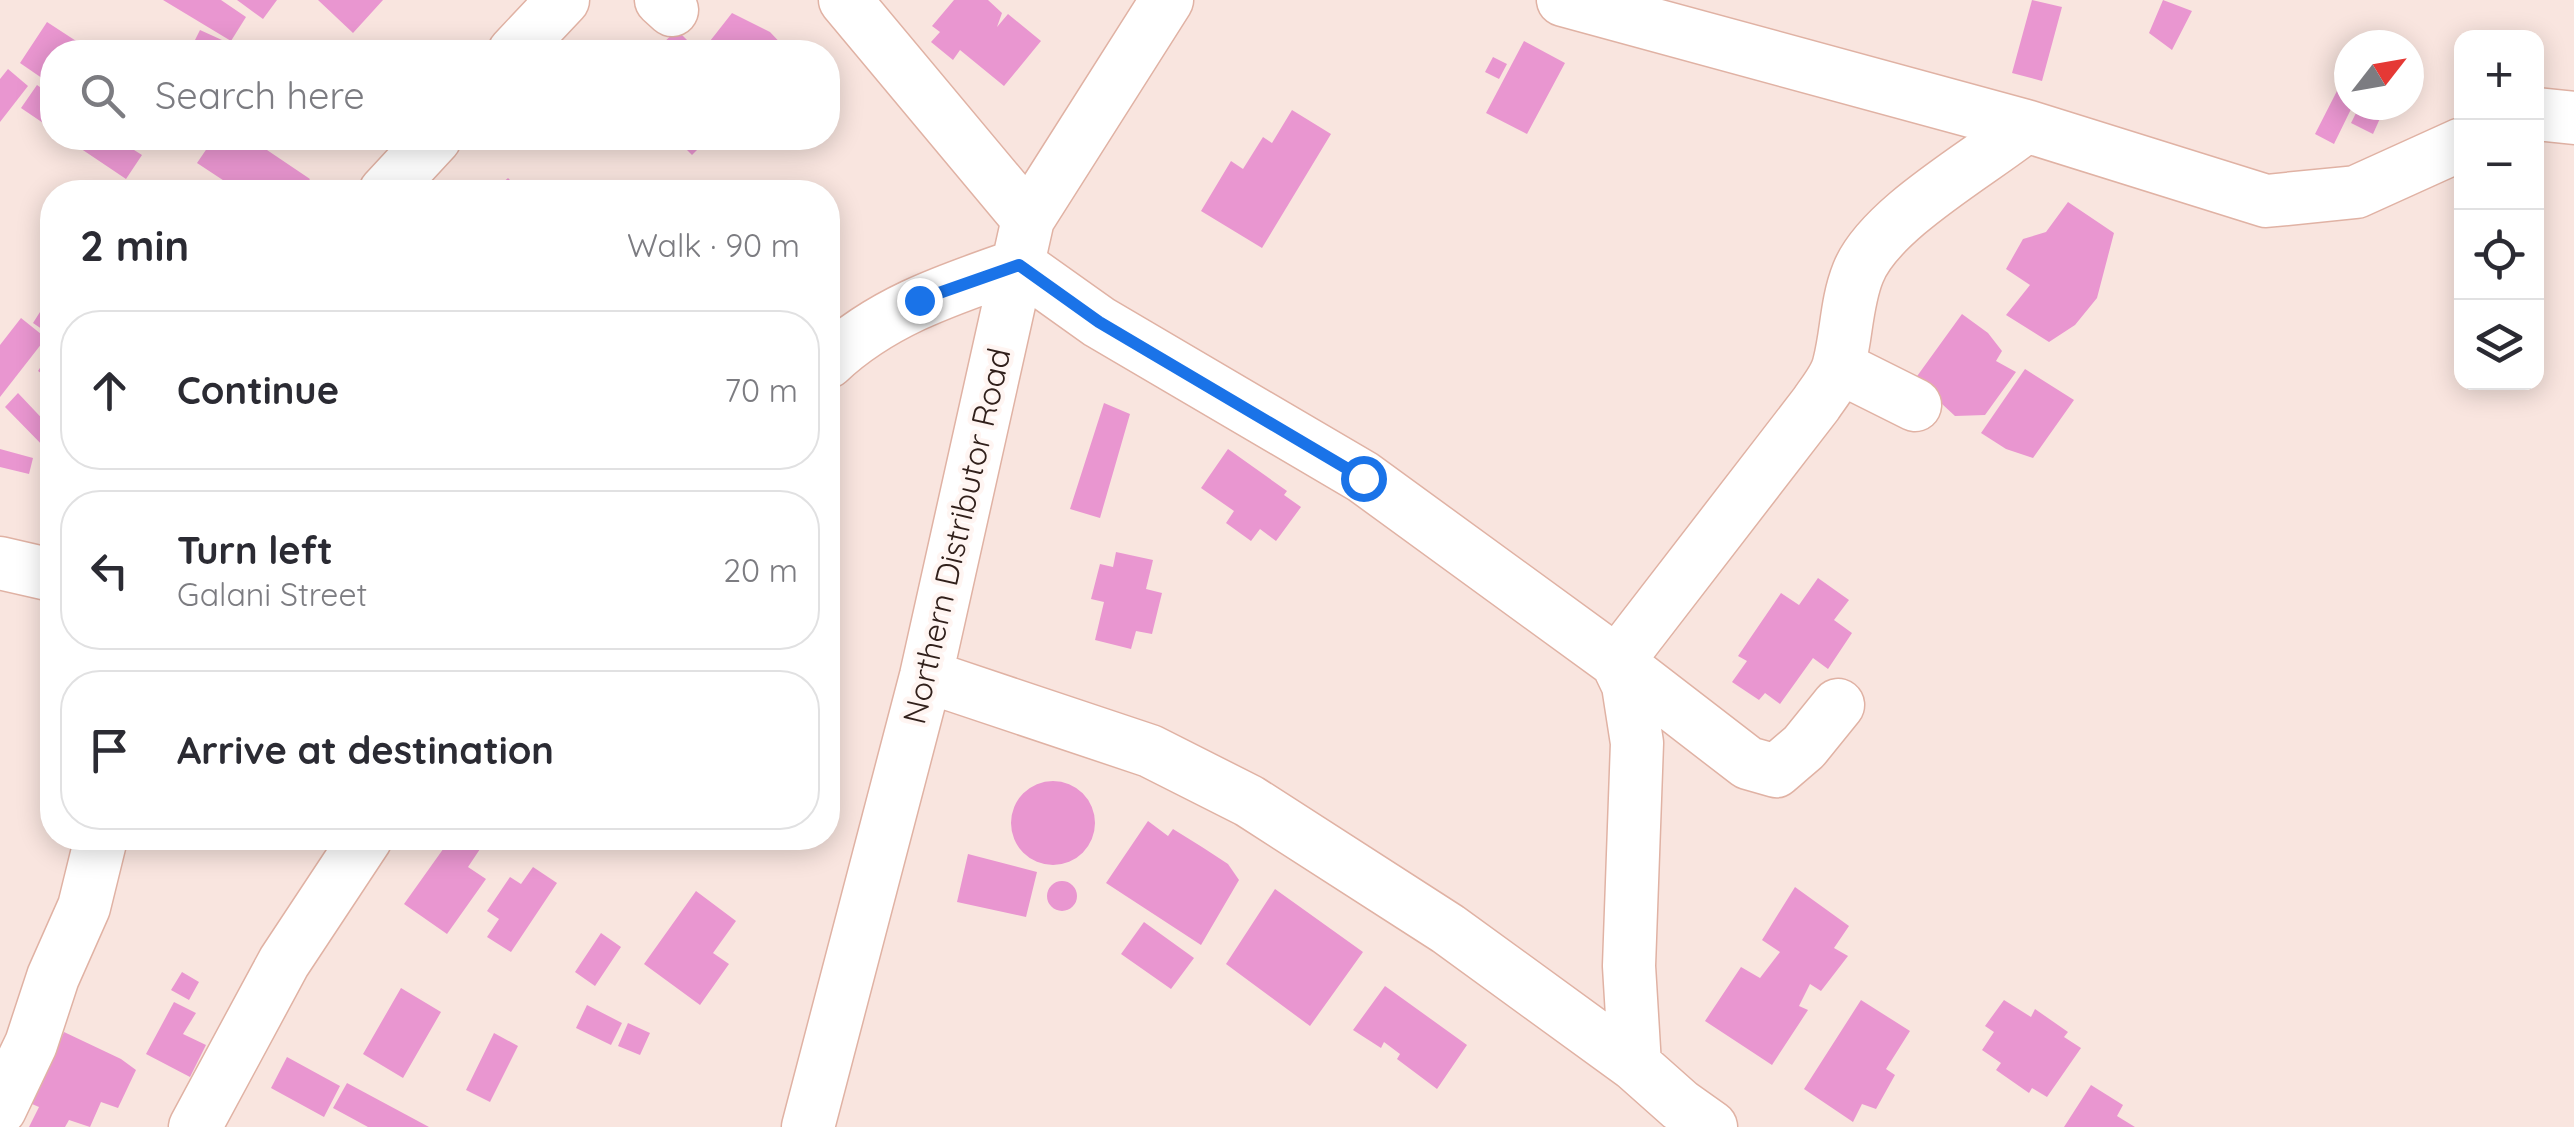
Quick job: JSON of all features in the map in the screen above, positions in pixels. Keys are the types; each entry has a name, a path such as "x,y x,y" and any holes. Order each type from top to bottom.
{"street":[{"path":"525,40 562,0"},
{"path":"845,0 1024,242 1099,322 1363,478 1748,762 1776,771 1804,748 1838,705"},
{"name":"Northern Distributor Road","path":"808,1127 926,676 1024,242 1167,0"},
{"path":"1562,0 2026,126 2266,201 2356,192 2454,148"},
{"path":"2544,115 2574,118"},
{"path":"1617,662 1816,404 1839,367 1859,269 1885,234 1954,177 2026,126"},
{"path":"840,350 919,300 1024,242"},
{"path":"1839,367 1914,405"},
{"path":"0,563 40,571"},
{"path":"1617,662 1628,685 1637,743 1629,966 1635,1064"},
{"path":"926,676 1150,751 1250,800 1448,930 1635,1064 1686,1120"},
{"path":"0,1108 31,1044 52,977 84,907 98,850"},
{"path":"195,1127 284,962 358,850"}],"building":[{"path":"163,0 221,0 246,17 229,40"},
{"path":"237,0 277,0 263,19"},
{"path":"318,0 383,0 353,33"},
{"path":"954,0 988,0 1002,13 997,27 1008,14 1041,41 1004,86 960,50 953,60 931,42 940,32 932,26"},
{"path":"2032,0 2062,7 2042,81 2012,73"},
{"path":"2163,0 2192,11 2172,50 2149,33"},
{"path":"732,13 770,32 778,40 711,40"},
{"path":"47,22 75,40 40,40 40,77 20,63"},
{"path":"200,30 222,40 195,40"},
{"path":"677,30 687,40 666,40"},
{"path":"1524,41 1565,63 1527,134 1486,113"},
{"path":"1493,57 1507,64 1499,79 1485,72"},
{"path":"8,69 28,86 0,122 0,79"},
{"path":"37,85 40,87 40,121 21,108"},
{"path":"2334,97 2334,120 2346,120 2334,144 2315,134"},
{"path":"1292,110 1331,134 1262,248 1201,211 1231,161 1243,169 1263,137 1272,143"},
{"path":"2352,120 2379,120 2373,134 2351,123"},
{"path":"83,150 134,150 142,155 126,179"},
{"path":"206,150 267,150 310,179 223,180 197,163"},
{"path":"2068,202 2114,233 2097,298 2075,325 2049,342 2006,315 2030,285 2006,269 2023,239 2046,232"},
{"path":"1962,314 1988,333 2002,351 1996,361 2016,372 1985,415 1955,416 1915,379"},
{"path":"21,318 40,333 40,346 0,397 0,345"},
{"path":"2025,369 2074,400 2033,458 2006,449 1981,433"},
{"path":"18,393 40,416 40,443 5,407"},
{"path":"1104,403 1130,414 1100,518 1070,509"},
{"path":"0,449 33,458 29,474 0,467"},
{"path":"1228,449 1287,491 1284,495 1301,507 1276,541 1260,529 1251,541 1226,523 1234,511 1201,488"},
{"path":"1116,552 1153,560 1146,589 1162,593 1152,634 1136,631 1131,649 1095,640 1104,602 1091,599 1100,564 1113,567"},
{"path":"1818,578 1849,600 1834,620 1852,633 1828,669 1813,658 1780,704 1765,693 1759,700 1732,682 1747,661 1738,656 1781,593 1799,605"},
{"path":"1053,781 1069,784 1083,793 1092,807 1092,839 1083,853 1069,862 1053,865 1037,862 1023,853 1014,839 1011,823 1014,807 1023,793 1037,784"},
{"path":"1148,821 1168,836 1173,829 1202,847 1228,864 1239,880 1201,945 1106,883"},
{"path":"442,850 479,850 468,867 486,879 447,934 404,904"},
{"path":"968,854 1037,872 1026,917 957,902"},
{"path":"533,867 557,883 511,952 487,937 499,919 487,911 510,877 521,884"},
{"path":"1062,881 1073,885 1077,896 1073,907 1062,911 1051,907 1047,896 1051,885"},
{"path":"1795,887 1849,926 1834,948 1848,956 1821,991 1810,984 1799,1006 1808,1010 1772,1065 1705,1021 1741,967 1760,978 1780,952 1762,940"},
{"path":"1275,889 1363,952 1310,1026 1226,964"},
{"path":"696,891 736,921 713,953 729,964 700,1005 644,964"},
{"path":"1144,922 1194,958 1171,989 1121,954"},
{"path":"601,933 621,947 595,986 575,972"},
{"path":"182,972 199,982 189,1000 171,990"},
{"path":"1385,986 1467,1045 1437,1089 1397,1059 1400,1054 1384,1042 1381,1048 1353,1030"},
{"path":"401,988 441,1012 403,1078 363,1054"},
{"path":"1861,1000 1910,1031 1886,1069 1895,1075 1876,1109 1862,1104 1853,1122 1804,1089"},
{"path":"2004,1000 2031,1017 2035,1009 2068,1032 2064,1037 2081,1048 2047,1097 2032,1088 2029,1093 1996,1070 2001,1063 1982,1050 1994,1032 1985,1026"},
{"path":"174,1002 196,1013 183,1034 206,1045 190,1077 146,1054"},
{"path":"587,1005 622,1023 611,1045 576,1028"},
{"path":"628,1023 650,1033 640,1055 618,1046"},
{"path":"64,1032 136,1070 118,1108 101,1102 90,1127 69,1120 65,1127 29,1127 39,1107 32,1104"},
{"path":"494,1033 518,1046 490,1102 466,1090"},
{"path":"287,1057 340,1086 324,1117 271,1088"},
{"path":"347,1083 429,1127 368,1127 333,1108"},
{"path":"2091,1085 2123,1105 2117,1116 2135,1127 2064,1127"}],"route":[{"path":"919,300 1019,265 1099,322 1363,478"}]}
